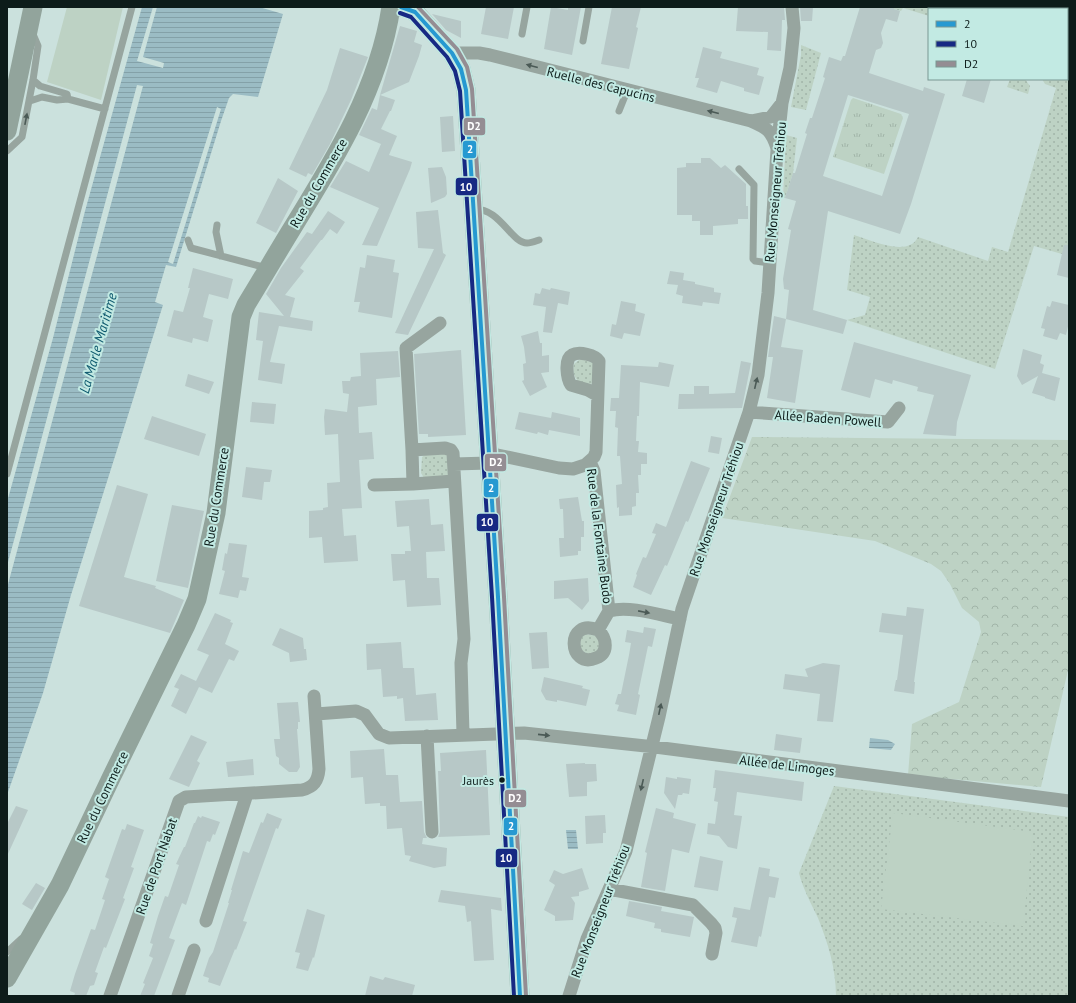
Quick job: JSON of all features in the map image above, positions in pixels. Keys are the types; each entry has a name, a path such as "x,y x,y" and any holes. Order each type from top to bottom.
{"main road":[{"name":"Rue du Commerce","path":"7,978 60,885 110,778 186,625 197,599 216,513 239,323 246,305 310,200 359,111 381,52 391,7"},
{"path":"402,7 415,12 452,53 461,69 465,86 474,209 520,996"},
{"path":"7,131 31,16"}],"street":[{"name":"Rue Monseigneur Tréhiou","path":"568,996 587,939 626,851 650,747 659,717 682,608 749,412 758,375 768,293 777,150 782,103 790,68 793,33 792,7"},
{"name":"Ruelle des Capucins","path":"452,53 490,55 750,121 764,126 769,131 773,136 777,150"},
{"name":"Ruelle des Capucins","path":"750,121 771,117 782,103"},
{"path":"413,484 406,348 440,323"},
{"name":"Rue de la Fontaine Budo","path":"454,464 488,458 567,469 581,468 590,462 596,452 597,395"},
{"name":"Allée Baden Powell","path":"749,412 888,422 899,408"},
{"path":"412,450 449,449 453,453 464,639 461,663 463,734"},
{"name":"Rue de la Fontaine Budo","path":"590,462 594,471 609,611 598,630"},
{"path":"374,486 454,481"},
{"name":"Rue de la Fontaine Budo","path":"609,611 626,608 680,619"},
{"name":"Rue de Port Nabat","path":"110,996 179,801 186,797 302,790 314,785 317,781 319,769 314,696"},
{"name":"Allée de Limoges","path":"316,714 356,711 365,715 379,734 389,738 463,734 524,733 650,747 1069,801"},
{"path":"427,736 432,832"},
{"path":"206,921 247,794"},
{"path":"609,889 693,905 715,928 716,933 712,954"},
{"path":"178,996 194,950"}],"lane":[{"path":"7,474 132,7"},
{"path":"522,34 527,7"},
{"path":"583,41 589,7"},
{"path":"7,151 22,137 30,101 38,46 31,16"},
{"path":"33,80 40,86 67,94 68,99"},
{"path":"619,111 627,91"},
{"path":"30,101 42,97 56,100 68,99 105,109"},
{"path":"739,170 754,185 753,259 755,261 770,264"},
{"path":"474,209 479,208 497,217 521,242 527,243 539,240"},
{"path":"217,225 216,232 221,256"},
{"path":"188,240 191,248 268,268"},
{"path":"7,952 40,920"}],"green space":[{"path":"67,7 123,7 101,100 47,82"},
{"path":"894,7 938,7 928,8 928,16 903,8 901,11 894,9"},
{"path":"1069,7 1069,256 1034,246 995,369 847,320 865,315 870,297 847,290 854,235 889,246 898,247 913,243 918,237 988,261 992,247 1008,252 1056,88 1045,84 1043,80 1068,80 1068,8 1050,8"},
{"path":"801,45 821,53 806,110 791,107 801,55"},
{"path":"1010,80 1026,80 1030,86 1028,94 1007,87"},
{"path":"853,98 901,114 903,118 884,174 833,157 851,100"},
{"path":"786,135 797,138 793,173 785,198 783,198"},
{"path":"582,359 593,363 593,383 580,383 575,377 573,369 574,364"},
{"path":"752,437 1069,440 1069,666 1041,787 908,775 912,724 959,702 981,632 979,622 962,608 950,584 941,571 931,564 875,541 722,518"},
{"path":"446,453 450,458 448,477 424,478 421,473 422,457 426,454"},
{"path":"584,634 598,636 600,650 590,655 581,650 580,640"},
{"path":"834,786 1069,817 1069,996 836,996 835,976 825,937 799,873"},
{"path":"893,813 1033,832 1023,926 881,909"}],"water":[{"name":"La Marle Maritime","path":"142,7 259,7 283,14 258,97 233,94 229,98 176,267 166,265 155,302 163,305 71,595 43,693 7,795 7,502 53,338 85,211"},
{"path":"870,738 888,740 895,744 891,750 869,748"},
{"path":"566,830 576,830 578,849 568,849"}],"pier":[{"path":"153,7 157,7 143,57 164,63 163,68 137,61"},
{"path":"137,85 143,86 7,588 7,566"},
{"path":"217,107 221,109 173,264 168,262"}],"building":[{"path":"486,7 514,7 508,39 481,34"},
{"path":"551,7 568,10 568,7 581,7 572,55 544,49"},
{"path":"612,7 641,7 629,69 601,64"},
{"path":"738,7 784,7 785,20 782,20 781,51 767,50 768,32 736,31"},
{"path":"800,7 813,7 812,21 801,21"},
{"path":"860,7 894,7 894,9 900,11 897,22 886,19 881,33 883,43 881,48 876,50 869,73 923,91 924,87 945,94 911,204 900,234 828,211 813,310 847,320 843,334 786,319 789,290 784,289 783,279 791,230 788,229 796,201 785,198 793,173 795,173 807,134 805,133 810,118 812,118 825,78 823,77 829,57 841,61 843,56 845,56","holes":["848,95 909,114 882,196 823,176"]},
{"path":"432,14 461,21 461,38 446,30"},
{"path":"400,26 417,31 414,42 422,45 419,56 409,82 380,95"},
{"path":"703,47 722,52 720,58 759,68 757,75 764,77 759,95 744,91 744,88 721,81 717,93 696,87 699,78 695,78"},
{"path":"340,48 368,57 351,100 330,144 312,175 308,173 306,177 289,169 327,90"},
{"path":"967,80 991,80 984,103 962,96"},
{"path":"380,95 395,100 381,129 397,136 389,155 412,162 377,246 362,245 379,208 330,187 346,161 369,172 381,144 359,135 372,108 377,110"},
{"path":"453,116 455,151 442,152 440,117"},
{"path":"701,158 710,158 721,168 725,165 746,184 746,206 748,206 748,219 738,219 738,224 713,226 713,235 700,235 700,221 692,221 692,215 677,215 677,168 686,167 686,163 701,163"},
{"path":"442,167 446,177 447,194 445,197 431,203 428,168"},
{"path":"278,178 298,191 276,233 256,223"},
{"path":"438,210 443,253 446,255 408,335 395,333 434,249 418,248 416,212"},
{"path":"328,211 345,222 337,234 330,229 300,268 304,271 285,295 295,298 290,317 313,321 312,331 279,326 270,362 285,364 282,384 258,380 263,341 256,340 259,312 284,316 266,294 281,268 307,232 312,234"},
{"path":"1064,245 1069,245 1069,278 1057,275"},
{"path":"367,255 395,260 393,272 399,273 392,318 358,312 360,302 354,302 360,267 365,268"},
{"path":"193,268 233,279 228,299 209,294 203,317 213,320 208,342 193,338 192,343 167,336 174,310 183,312 190,288 188,288"},
{"path":"670,271 684,273 683,280 714,288 714,292 721,293 719,304 703,302 702,306 682,303 683,296 676,294 678,285 667,284"},
{"path":"542,288 550,290 551,288 570,292 568,305 558,303 552,333 543,332 546,307 533,305 535,293 540,294"},
{"path":"621,301 636,304 635,311 645,314 640,336 624,333 622,339 610,336 612,324 616,325"},
{"path":"1052,301 1069,305 1069,322 1066,335 1060,333 1057,340 1043,336 1045,329 1041,328 1047,306 1050,307"},
{"path":"774,316 786,319 781,347 803,350 795,403 767,398 773,357 768,357"},
{"path":"538,331 540,343 542,343 542,356 549,355 549,372 541,373 547,387 530,396 522,381 524,380 523,364 526,363 521,336"},
{"path":"854,342 971,375 957,422 956,436 923,434 934,395 917,391 918,387 893,380 892,384 875,379 870,398 841,390"},
{"path":"1023,349 1042,355 1040,363 1044,365 1042,373 1060,378 1055,401 1032,393 1038,376 1022,385 1017,376"},
{"path":"461,350 466,435 428,437 428,434 419,434 414,354"},
{"path":"398,351 400,377 376,379 377,405 358,407 359,433 372,432 374,459 359,460 362,508 342,509 344,536 356,535 358,561 324,563 322,537 309,538 309,511 323,510 323,508 328,507 327,483 340,482 338,434 325,435 325,409 347,412 349,394 343,393 342,381 350,381 351,377 361,376 360,353"},
{"path":"741,361 751,363 742,408 678,409 679,394 694,394 694,386 709,386 709,394 735,393"},
{"path":"659,362 674,365 669,387 640,382 639,416 637,416 636,441 639,441 638,452 647,453 647,464 641,464 641,475 638,475 639,493 636,493 636,506 632,507 632,515 619,516 619,507 617,508 616,485 622,484 620,456 617,456 618,428 615,427 616,411 610,411 611,398 619,398 621,365 658,367"},
{"path":"188,374 214,382 209,394 185,386"},
{"path":"252,402 276,404 274,424 250,422"},
{"path":"519,412 551,418 552,412 580,418 580,436 549,430 548,435 515,429"},
{"path":"152,416 206,434 199,456 144,439"},
{"path":"711,436 722,438 719,454 708,452"},
{"path":"691,461 710,468 688,522 686,521 667,566 665,565 651,595 633,587 636,574 643,557 646,558 656,534 652,533 656,523 666,527"},
{"path":"246,467 272,470 270,482 264,482 262,500 242,497"},
{"path":"117,485 148,494 124,577 156,586 155,588 184,600 170,633 79,606"},
{"path":"578,497 582,521 584,521 584,537 581,537 581,551 578,551 578,555 560,557 559,538 564,538 563,509 560,509 559,499"},
{"path":"429,499 431,525 443,524 445,551 426,552 427,578 439,578 441,605 407,607 405,580 393,581 391,554 405,554 405,551 411,551 409,526 397,527 395,501"},
{"path":"172,505 204,511 188,588 156,581"},
{"path":"229,543 247,545 242,577 249,578 246,591 240,590 238,598 219,594 225,571 222,570 225,553 227,554"},
{"path":"588,578 589,601 582,610 568,598 554,599 554,581"},
{"path":"907,607 924,609 914,682 914,694 894,691 897,680 903,635 879,632 882,613 906,616"},
{"path":"215,613 231,620 230,622 233,623 225,644 239,651 234,661 229,659 212,693 199,687 186,714 171,706 179,689 174,687 181,674 196,681 209,655 197,650"},
{"path":"644,627 656,629 652,647 648,646 638,694 640,695 636,715 617,711 619,705 615,704 618,694 621,694 631,643 625,642 627,630 643,633"},
{"path":"280,628 303,638 307,660 290,662 289,653 272,645"},
{"path":"547,632 549,668 532,669 529,633"},
{"path":"401,642 403,668 414,668 416,695 436,693 438,720 405,721 403,698 397,699 397,696 383,697 381,669 367,670 366,644"},
{"path":"823,663 840,665 833,722 817,721 820,694 783,689 785,674 808,677 805,669"},
{"path":"544,677 583,686 582,688 590,690 586,706 557,700 557,702 546,700 541,691"},
{"path":"298,702 300,722 298,722 297,729 300,767 297,772 289,772 279,764 279,758 276,756 274,739 280,739 277,703"},
{"path":"776,734 802,738 800,753 774,750"},
{"path":"191,735 207,742 197,761 200,763 189,787 169,779"},
{"path":"384,749 386,775 398,775 400,802 422,801 424,832 427,838 423,838 422,844 447,848 446,866 434,868 409,861 411,856 405,855 402,828 387,829 386,806 380,806 380,803 365,804 363,777 351,778 350,751"},
{"path":"486,750 490,835 438,837 440,832 438,771 441,771 440,753"},
{"path":"253,759 254,775 228,777 226,762"},
{"path":"566,764 596,764 597,781 587,782 587,796 569,797"},
{"path":"715,770 804,782 802,801 737,792 734,815 742,816 737,849 728,847 719,836 707,834 708,823 715,824 718,802 714,801 716,788 713,788"},
{"path":"666,777 691,779 689,794 683,793 682,795 678,795 675,809 664,793"},
{"path":"16,806 28,810 7,856 7,824"},
{"path":"656,808 674,813 673,818 696,824 689,853 672,849 665,891 641,887 647,853 645,852"},
{"path":"267,813 282,819 278,829 276,828 243,921 247,922 220,986 208,982 209,978 203,976 209,958 213,952 229,903 231,890 243,851 249,853 261,822 263,823"},
{"path":"605,815 606,833 603,833 603,843 586,844 585,816"},
{"path":"198,816 220,822 215,835 213,834 210,842 207,841 186,905 182,903 169,938 175,940 154,996 140,996 145,984 143,983 153,958 149,956 153,944 150,943 158,916 165,896 168,897 179,865 176,864"},
{"path":"127,824 144,830 131,867 134,868 123,898 125,899 106,948 104,947 95,972 98,973 94,985 90,986 86,996 74,996 75,993 70,991 75,974 91,929 95,930 105,900 102,899 109,879 105,877 122,829 125,830"},
{"path":"700,856 723,861 718,891 694,887"},
{"path":"759,867 770,869 769,876 779,878 775,898 769,897 761,937 759,936 757,947 731,942 737,918 732,917 734,907 750,910"},
{"path":"582,868 589,889 579,892 579,896 571,897 575,903 573,920 555,921 555,916 544,910 555,885 549,881 554,870 563,874"},
{"path":"36,883 45,888 32,910 22,904"},
{"path":"441,890 501,898 502,911 491,909 494,960 474,961 471,921 467,922 465,906 438,902"},
{"path":"629,901 662,907 661,911 694,917 690,937 661,932 661,929 654,928 655,923 626,916"},
{"path":"307,909 325,915 314,958 313,957 308,971 296,968 300,953 295,952"},
{"path":"370,976 383,980 385,977 415,985 412,996 365,996"}],"transit line":[{"name":"2","path":"401,7 415,12 452,53 461,69 466,90 498,597 520,996"},
{"name":"D2","path":"418,7 457,49 467,67 472,89 504,597 526,996"},
{"name":"10","path":"400,13 411,17 447,57 455,71 460,91 492,597 514,996"}],"place":[{"name":"Jaurès","path":"502,780"}]}
